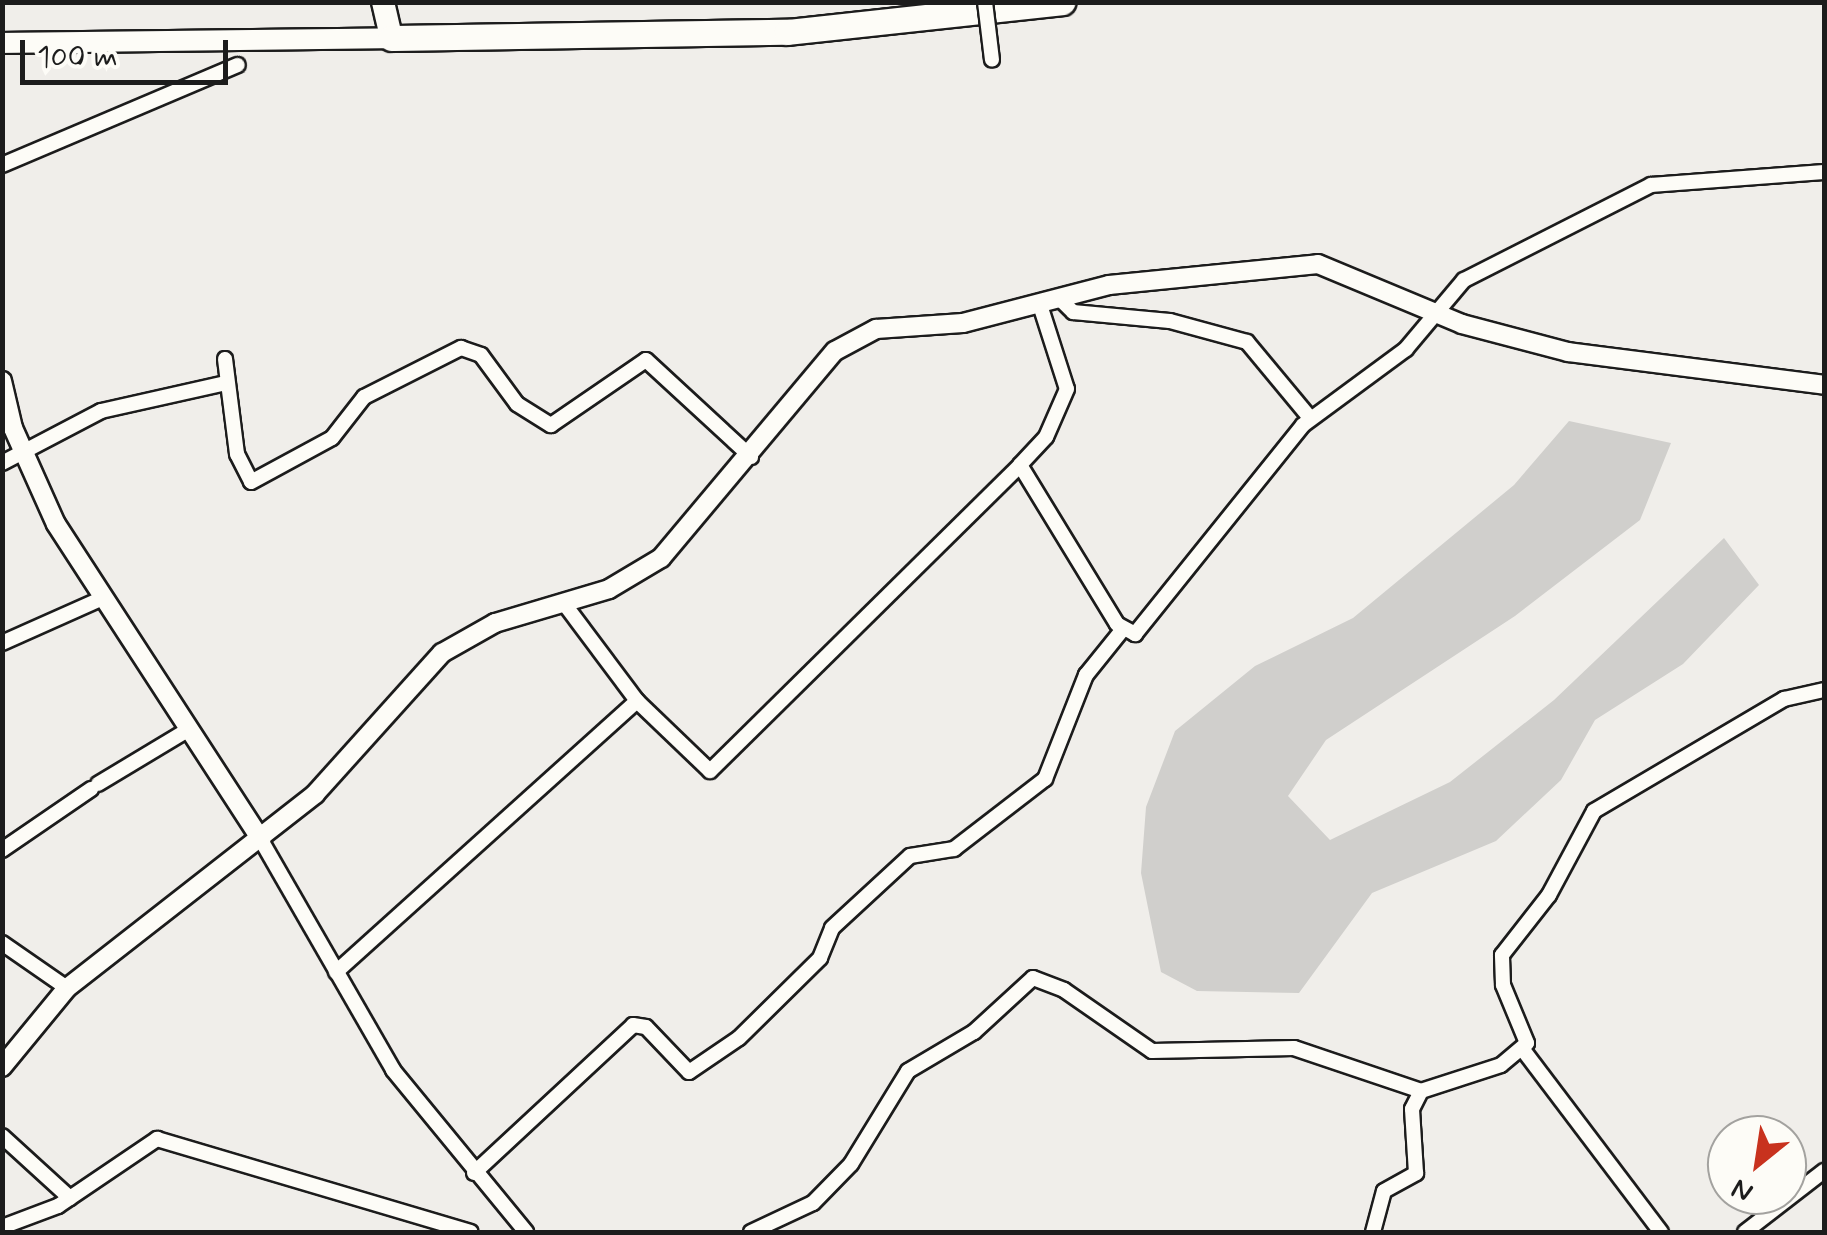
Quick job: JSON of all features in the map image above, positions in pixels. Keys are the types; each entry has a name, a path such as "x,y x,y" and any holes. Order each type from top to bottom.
{"highway":[{"path":"383,2 391,38 787,32 1062,2"}],"main road":[{"path":"2,43 391,38"}],"street":[{"path":"985,2 992,60"},
{"path":"2,165 238,65"},
{"path":"1020,465 1123,630 1135,634 1151,622 1310,418 1439,315 1464,280 1651,185 1824,172"},
{"path":"2,1067 67,988 316,794 442,653 495,622 609,590 661,558 751,457 835,352 856,337 1040,305 1109,285 1300,263 1355,274 1439,315 1568,352 1824,385"},
{"path":"1059,298 1073,312 1181,323 1247,342 1310,418"},
{"path":"563,602 637,701 697,766 715,769 1046,437 1067,389 1040,305"},
{"path":"225,359 222,384 251,482 332,438 364,397 461,348 481,355 517,404 551,425 646,360 751,457"},
{"path":"2,382 23,453 101,599 261,840 393,1070 526,1232"},
{"path":"2,462 100,411 222,384"},
{"path":"2,643 101,599"},
{"path":"474,1173 634,1025 646,1028 689,1072 740,1038 820,958 832,928 910,856 954,849 1045,779 1086,675 1123,630"},
{"path":"1660,1232 1524,1051 1502,955 1558,880 1587,819 1784,699 1824,690"},
{"path":"336,972 637,701"},
{"path":"2,850 186,731"},
{"path":"2,943 67,988"},
{"path":"751,1232 813,1202 851,1164 908,1070 974,1032 1033,978 1064,990 1152,1050 1294,1048 1421,1091 1524,1051"},
{"path":"1374,1232 1384,1190 1416,1173 1412,1109 1421,1091"},
{"path":"2,1136 70,1198"},
{"path":"2,1227 70,1198 157,1138 471,1232"},
{"path":"1746,1232 1824,1171"}],"shaded area":[{"path":"1569,421 1671,443 1640,520 1515,616 1326,740 1288,796 1330,840 1450,782 1554,700 1724,538 1759,585 1683,664 1595,720 1561,780 1496,841 1372,893 1299,993 1197,991 1161,972 1141,873 1146,807 1175,731 1255,666 1353,618 1514,485"}]}
